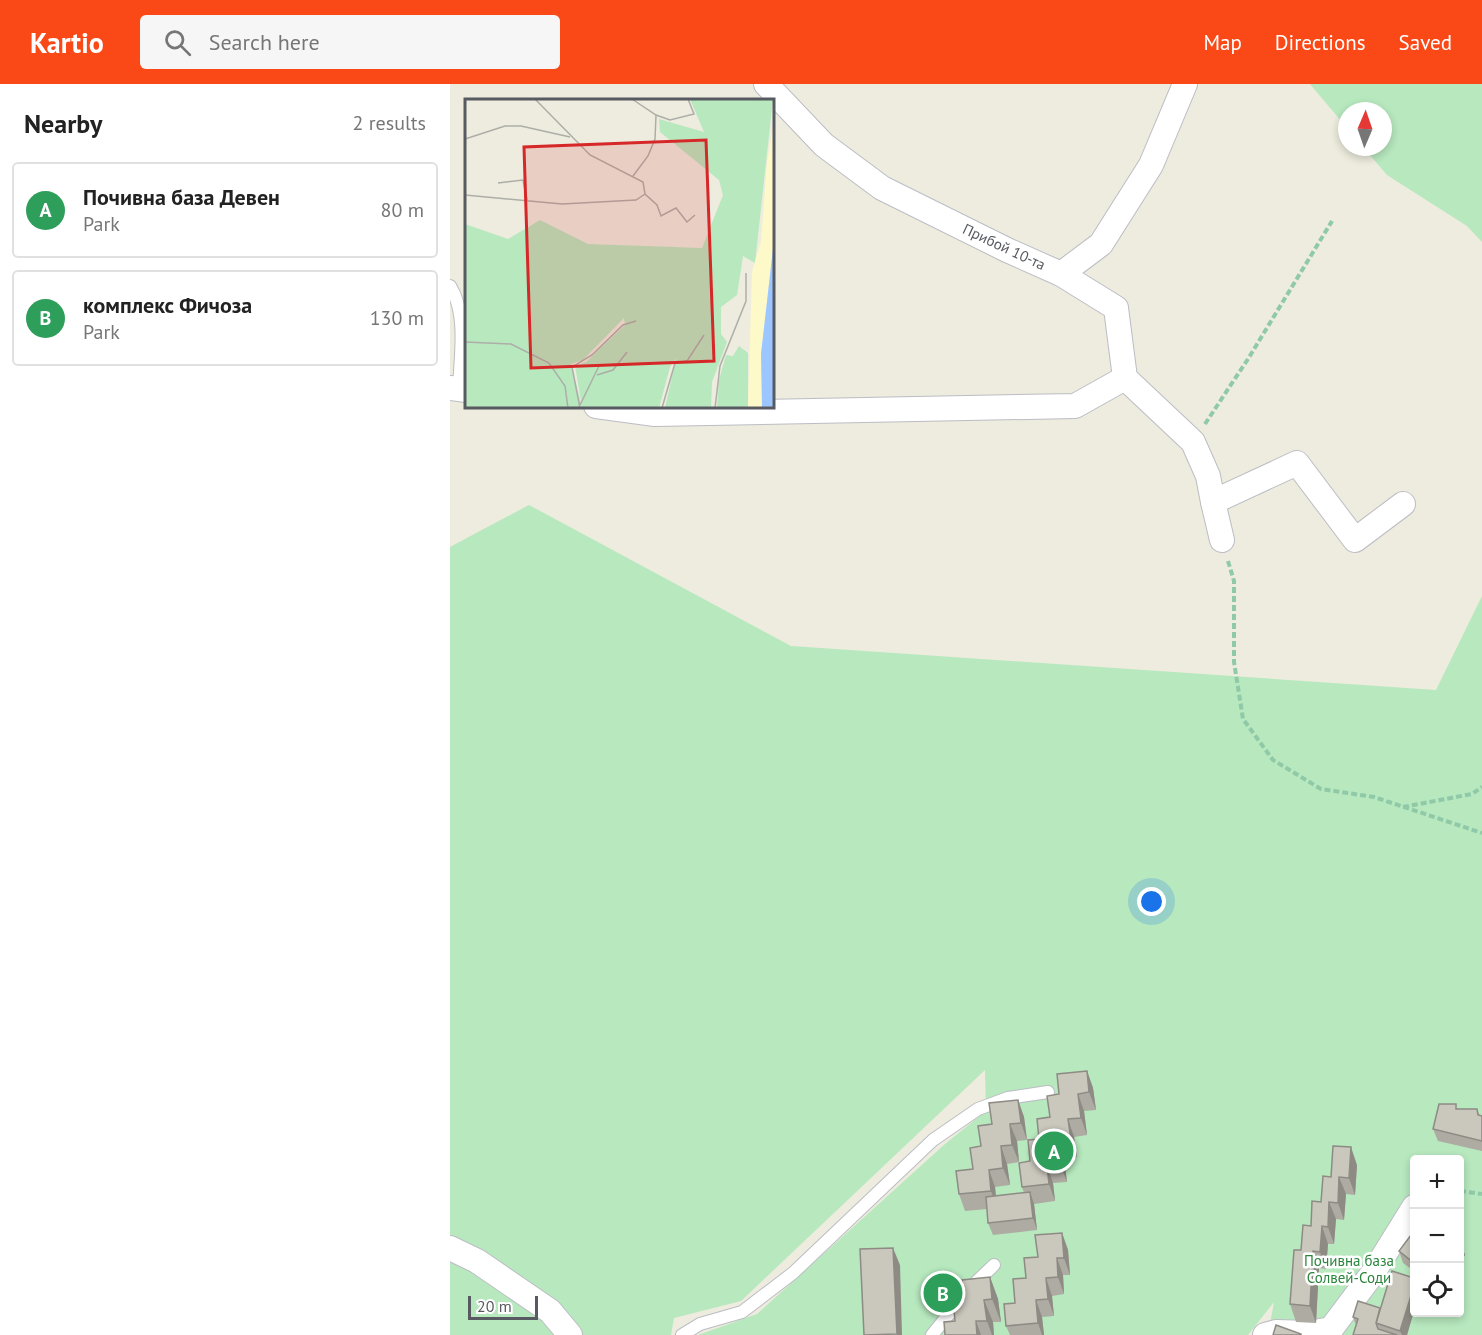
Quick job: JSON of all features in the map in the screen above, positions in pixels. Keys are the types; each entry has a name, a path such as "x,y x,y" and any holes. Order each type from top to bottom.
{"street":[{"name":"Прибой 10-та","path":"766,84 824,145 882,188 1061,274 1116,308 1125,378"},
{"path":"1061,274 1101,244 1151,165 1185,84"},
{"path":"611,408 655,414 1075,406 1125,378 1193,442 1208,476 1222,540"},
{"path":"1213,502 1297,464 1355,540 1403,504"},
{"path":"1265,1335 1276,1332 1309,1333 1331,1329 1374,1273 1413,1209"},
{"path":"450,1248 477,1261 550,1311 570,1335"}],"lane":[{"path":"450,286 456,296 461,330 458,389"},
{"path":"682,1335 700,1324 742,1312 793,1273 933,1140 978,1109 1008,1098 1048,1092"},
{"path":"932,1335 969,1289 994,1265"}],"path":[{"path":"1193,442 1248,359 1332,220"},
{"path":"1222,540 1234,581 1234,662 1243,719 1274,760 1321,789 1374,797 1482,833"},
{"path":"1402,808 1472,794 1482,787"},
{"path":"1464,1192 1482,1194"}],"green space":[{"path":"1310,84 1482,84 1482,242 1467,226 1387,175 1371,156 1392,156 1392,102 1338,102 1338,117"},
{"name":"Почивна база Солвей-Соди","path":"529,505 791,646 1436,690 1482,596 1482,1335 1268,1335 1274,1302 1248,1335 698,1335 757,1314 945,1144 986,1111 985,1070 741,1301 674,1318 671,1335 450,1335 450,547"}],"building":[{"path":"1087,1071 1089,1092 1078,1094 1081,1118 1068,1119 1071,1140 1058,1141 1060,1164 1047,1166 1049,1184 1022,1187 1019,1163 1030,1161 1028,1140 1039,1139 1037,1119 1050,1117 1047,1096 1059,1094 1057,1074"},
{"path":"1018,1100 1021,1123 1010,1124 1012,1145 1001,1146 1003,1168 989,1170 991,1191 959,1194 956,1171 973,1169 970,1148 981,1146 978,1126 992,1124 989,1103"},
{"path":"1439,1104 1456,1104 1456,1109 1477,1109 1478,1115 1482,1116 1482,1141 1433,1129"},
{"path":"1333,1146 1351,1147 1349,1178 1339,1177 1338,1203 1329,1202 1328,1227 1322,1226 1320,1252 1313,1251 1310,1306 1290,1304 1294,1250 1301,1250 1303,1225 1311,1226 1312,1201 1321,1202 1323,1176 1331,1177"},
{"path":"1030,1192 1033,1218 988,1223 986,1197"},
{"path":"1062,1233 1064,1258 1057,1258 1058,1277 1046,1278 1048,1299 1036,1300 1038,1323 1006,1326 1004,1304 1015,1303 1013,1279 1026,1278 1024,1258 1038,1257 1035,1235"},
{"path":"1410,1236 1410,1260 1399,1251"},
{"path":"893,1248 897,1334 864,1335 860,1249"},
{"path":"1392,1271 1410,1277 1410,1299 1400,1331 1376,1323"},
{"path":"990,1277 992,1299 984,1300 987,1321 976,1321 977,1335 945,1335 944,1322 955,1321 953,1299 964,1298 962,1280"},
{"path":"1358,1301 1380,1308 1376,1323 1378,1329 1397,1335 1353,1335 1358,1319 1353,1317"},
{"path":"1276,1325 1301,1334 1301,1335 1273,1335"}],"place":[{"name":"Почивна база Девен","path":"1054,1151"},
{"name":"комплекс Фичоза","path":"943,1293"}]}
